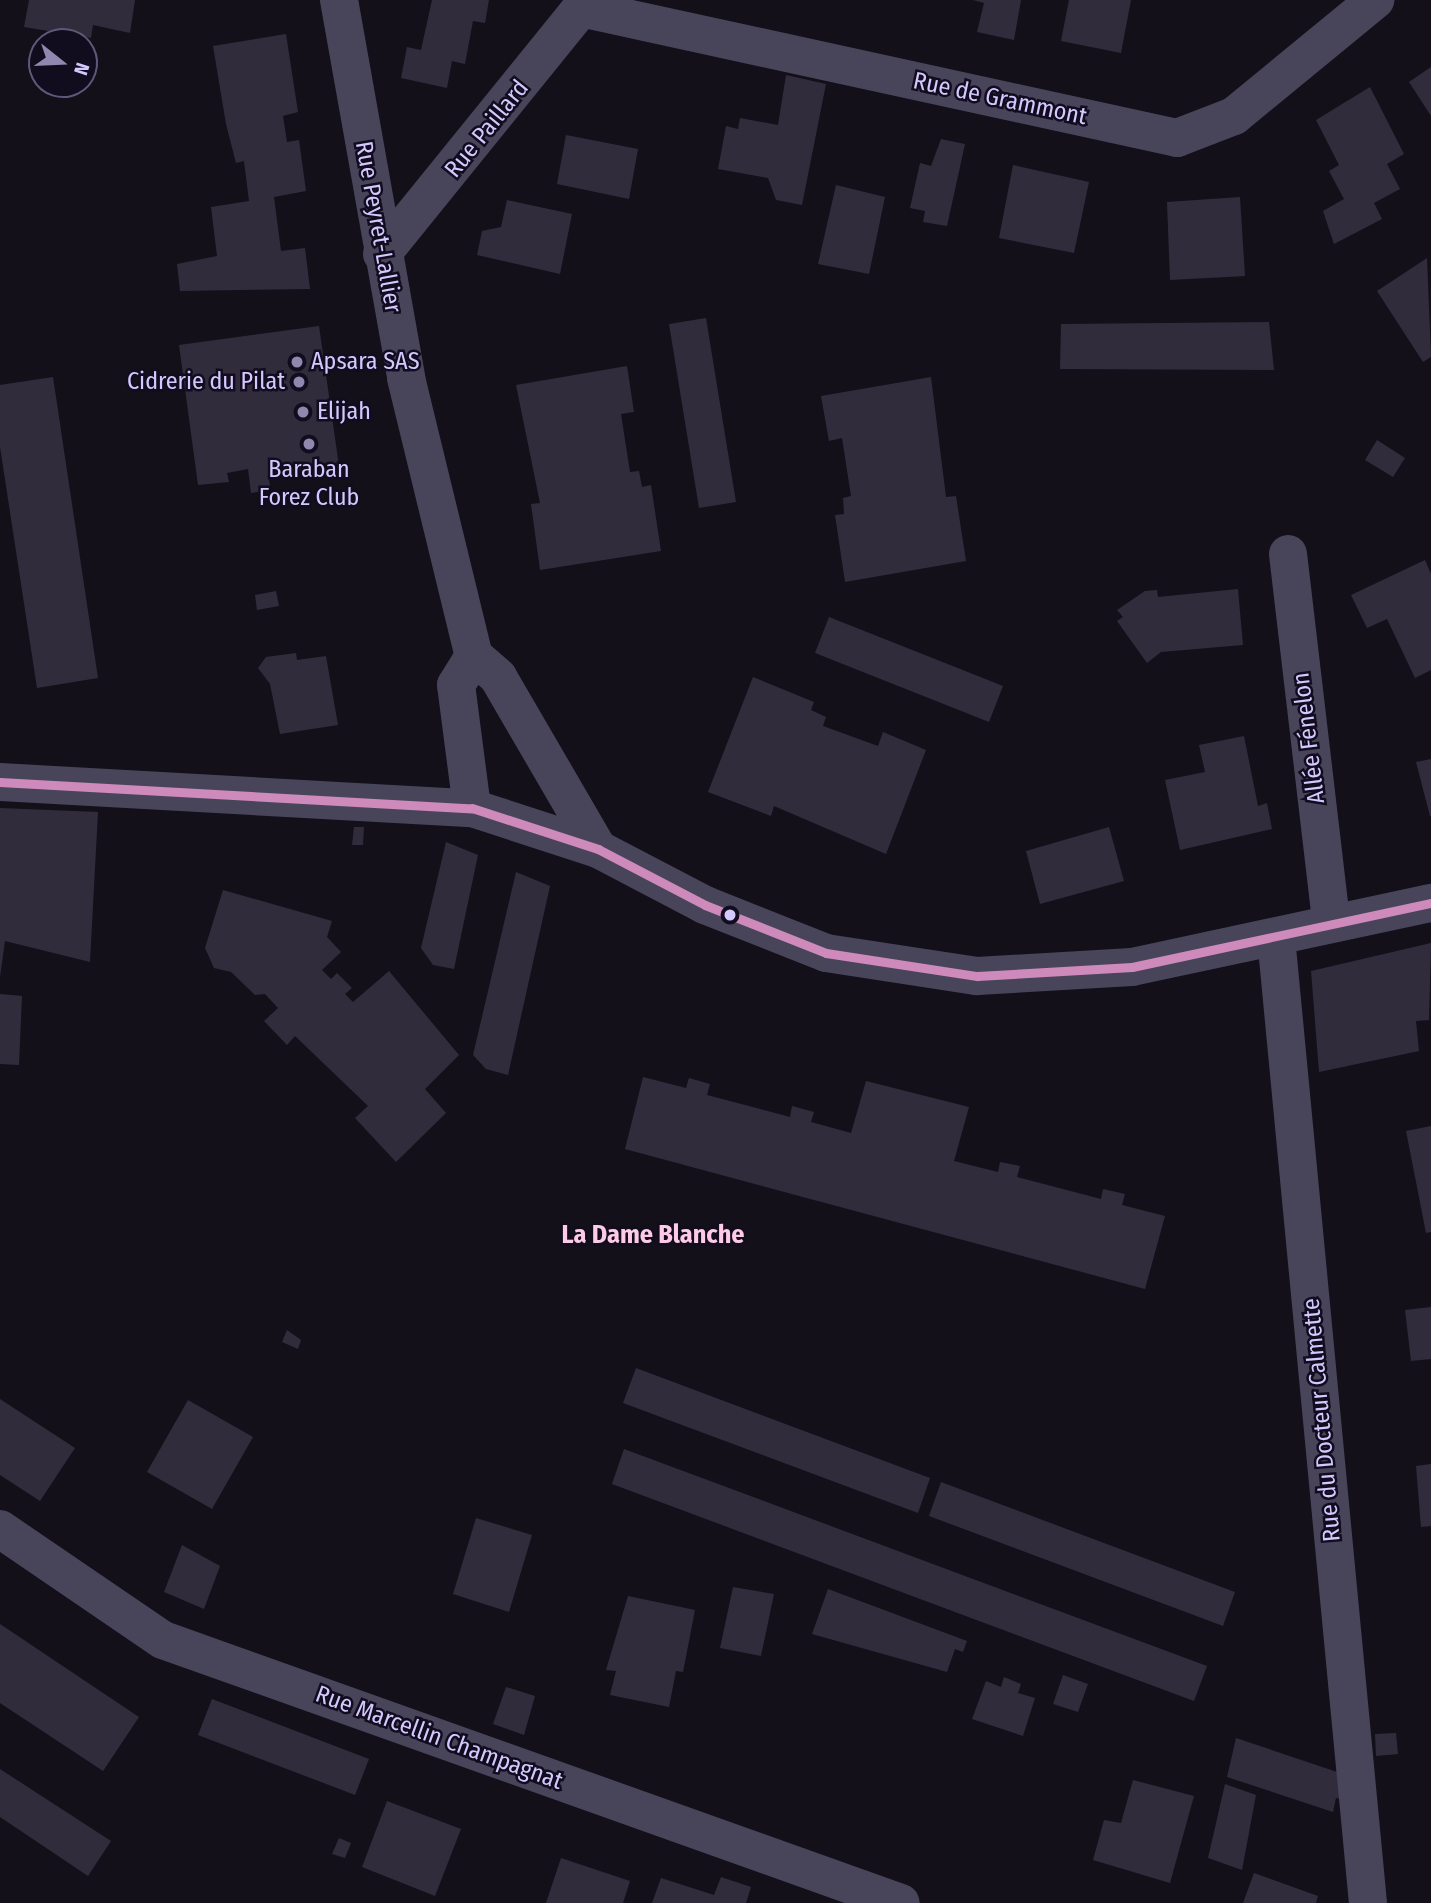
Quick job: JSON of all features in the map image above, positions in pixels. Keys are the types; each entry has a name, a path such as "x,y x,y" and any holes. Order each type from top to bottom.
{"street":[{"name":"Rue Peyret-Lallier","path":"339,0 382,254 474,656"},
{"name":"Rue de Grammont","path":"587,4 1177,138 1234,116 1375,0"},
{"name":"Rue Paillard","path":"382,254 587,4"},
{"name":"Allée Fénelon","path":"1288,554 1331,922"},
{"path":"472,808 456,684 474,656 498,677 598,849"},
{"path":"0,782 472,808 598,849 777,936 900,969 977,976 1132,967 1276,937 1331,922 1431,903"},
{"name":"Rue du Docteur Calmette","path":"1276,937 1368,1903"},
{"name":"Rue Marcellin Champagnat","path":"0,1529 163,1640 901,1903"}],"building":[{"path":"29,0 135,0 130,33 93,25 93,28 24,27"},
{"path":"432,0 489,0 485,23 473,21 465,64 452,61 447,88 401,78 407,47 421,50"},
{"path":"973,0 1021,0 1014,40 977,32 984,3"},
{"path":"1069,0 1131,0 1121,53 1061,41"},
{"path":"286,34 298,112 283,116 287,142 299,140 306,191 274,197 281,251 305,248 310,289 180,291 177,264 217,256 211,207 249,201 244,161 236,163 226,124 213,46"},
{"path":"1431,67 1431,116 1409,82"},
{"path":"786,75 826,84 802,205 776,200 768,178 718,169 726,126 738,129 740,118 778,125"},
{"path":"1370,87 1404,154 1387,164 1400,189 1374,203 1382,219 1334,244 1323,211 1344,199 1329,171 1339,165 1316,120"},
{"path":"566,135 638,149 629,199 557,184"},
{"path":"941,139 965,144 947,226 923,222 925,211 910,208 920,163 931,166"},
{"path":"1013,165 1089,182 1074,253 999,238"},
{"path":"836,185 885,197 869,274 818,264"},
{"path":"1240,197 1245,276 1170,280 1167,202"},
{"path":"507,200 572,214 560,274 477,255 482,231 501,227"},
{"path":"1427,258 1431,357 1423,362 1377,291"},
{"path":"706,318 736,502 699,508 669,324"},
{"path":"1269,322 1274,370 1060,369 1061,324"},
{"path":"319,326 339,466 268,475 271,490 251,493 248,469 227,473 229,482 198,485 179,345"},
{"path":"627,366 634,412 621,414 630,472 639,471 642,487 651,485 661,551 540,570 531,504 540,503 516,385"},
{"path":"53,377 98,678 37,688 0,447 0,385"},
{"path":"931,377 946,497 956,496 966,561 845,582 835,515 844,514 843,498 851,496 842,438 829,441 821,396"},
{"path":"1377,440 1405,458 1393,477 1365,460"},
{"path":"1425,560 1431,574 1431,670 1415,678 1387,619 1367,628 1351,595"},
{"path":"1238,589 1243,645 1161,652 1147,663 1117,621 1123,617 1117,610 1145,591 1157,590 1158,597"},
{"path":"276,591 279,606 257,610 255,595"},
{"path":"829,617 1003,686 989,722 815,653"},
{"path":"296,653 297,660 326,656 338,725 280,734 270,684 258,668 266,657"},
{"path":"753,677 814,702 811,710 826,717 823,726 878,746 883,732 926,750 886,854 774,806 771,816 708,792"},
{"path":"1244,736 1258,806 1267,803 1272,829 1180,850 1165,780 1205,772 1199,745"},
{"path":"1431,759 1431,816 1430,816 1416,762"},
{"path":"0,808 98,812 90,962 5,941 0,977"},
{"path":"354,827 364,827 363,845 352,845"},
{"path":"1109,827 1124,881 1040,904 1026,851"},
{"path":"446,842 478,855 454,969 433,965 421,948"},
{"path":"516,872 550,886 508,1075 486,1069 473,1055"},
{"path":"223,890 332,921 327,937 341,952 322,970 331,979 337,973 352,988 345,994 353,1002 389,971 459,1055 425,1089 446,1113 396,1162 355,1118 368,1106 295,1036 287,1045 264,1021 278,1008 265,994 255,995 231,972 214,968 205,948"},
{"path":"1431,943 1429,1020 1416,1021 1419,1051 1319,1072 1311,971"},
{"path":"0,994 22,996 19,1065 0,1064"},
{"path":"643,1077 686,1088 689,1078 710,1084 707,1095 790,1117 792,1106 814,1112 811,1122 851,1133 866,1081 969,1107 954,1161 998,1172 1000,1162 1020,1166 1017,1177 1101,1199 1103,1189 1125,1194 1122,1205 1165,1216 1145,1289 625,1149"},
{"path":"1431,1126 1431,1232 1426,1233 1406,1131"},
{"path":"1431,1307 1431,1359 1411,1361 1405,1310"},
{"path":"287,1330 301,1340 298,1349 282,1342"},
{"path":"636,1368 930,1478 918,1513 623,1403"},
{"path":"0,1399 75,1448 40,1501 0,1475"},
{"path":"188,1400 253,1437 212,1509 147,1472"},
{"path":"624,1449 1207,1666 1194,1701 612,1484"},
{"path":"1431,1464 1431,1526 1421,1527 1416,1466"},
{"path":"941,1482 1235,1592 1223,1626 929,1516"},
{"path":"476,1518 532,1535 509,1612 453,1594"},
{"path":"182,1545 220,1566 204,1609 164,1592"},
{"path":"733,1587 774,1594 761,1656 720,1648"},
{"path":"828,1589 967,1641 963,1652 955,1649 947,1672 812,1634"},
{"path":"628,1596 695,1610 683,1672 676,1671 669,1707 610,1695 616,1671 606,1670"},
{"path":"0,1624 139,1717 103,1771 0,1703"},
{"path":"1063,1675 1088,1684 1078,1712 1053,1704"},
{"path":"1004,1677 1021,1684 1018,1693 1035,1698 1023,1736 972,1719 986,1681 1001,1687"},
{"path":"506,1687 535,1696 524,1735 493,1724"},
{"path":"212,1699 369,1759 355,1795 198,1735"},
{"path":"1396,1733 1398,1754 1376,1756 1375,1734"},
{"path":"1236,1738 1340,1773 1341,1799 1336,1798 1333,1812 1227,1777"},
{"path":"0,1769 111,1841 88,1876 0,1817"},
{"path":"1133,1780 1194,1796 1170,1883 1093,1860 1104,1820 1121,1823"},
{"path":"1225,1784 1256,1795 1242,1870 1208,1858"},
{"path":"387,1801 461,1829 435,1896 362,1867"},
{"path":"339,1838 351,1843 345,1858 332,1854"},
{"path":"561,1858 630,1881 623,1903 546,1903"},
{"path":"1254,1873 1318,1896 1316,1903 1243,1903"},
{"path":"721,1877 751,1887 746,1903 652,1903 661,1878 714,1895"}],"transit line":[{"path":"0,782 472,808 598,849 705,905 826,953 977,976 1132,967 1431,903"}],"place":[{"name":"Apsara SAS","path":"297,362"},
{"name":"Cidrerie du Pilat","path":"299,382"},
{"name":"Elijah","path":"303,412"},
{"name":"Baraban Forez Club","path":"309,444"}],"district":[{"name":"La Dame Blanche","path":"653,1235"}]}
